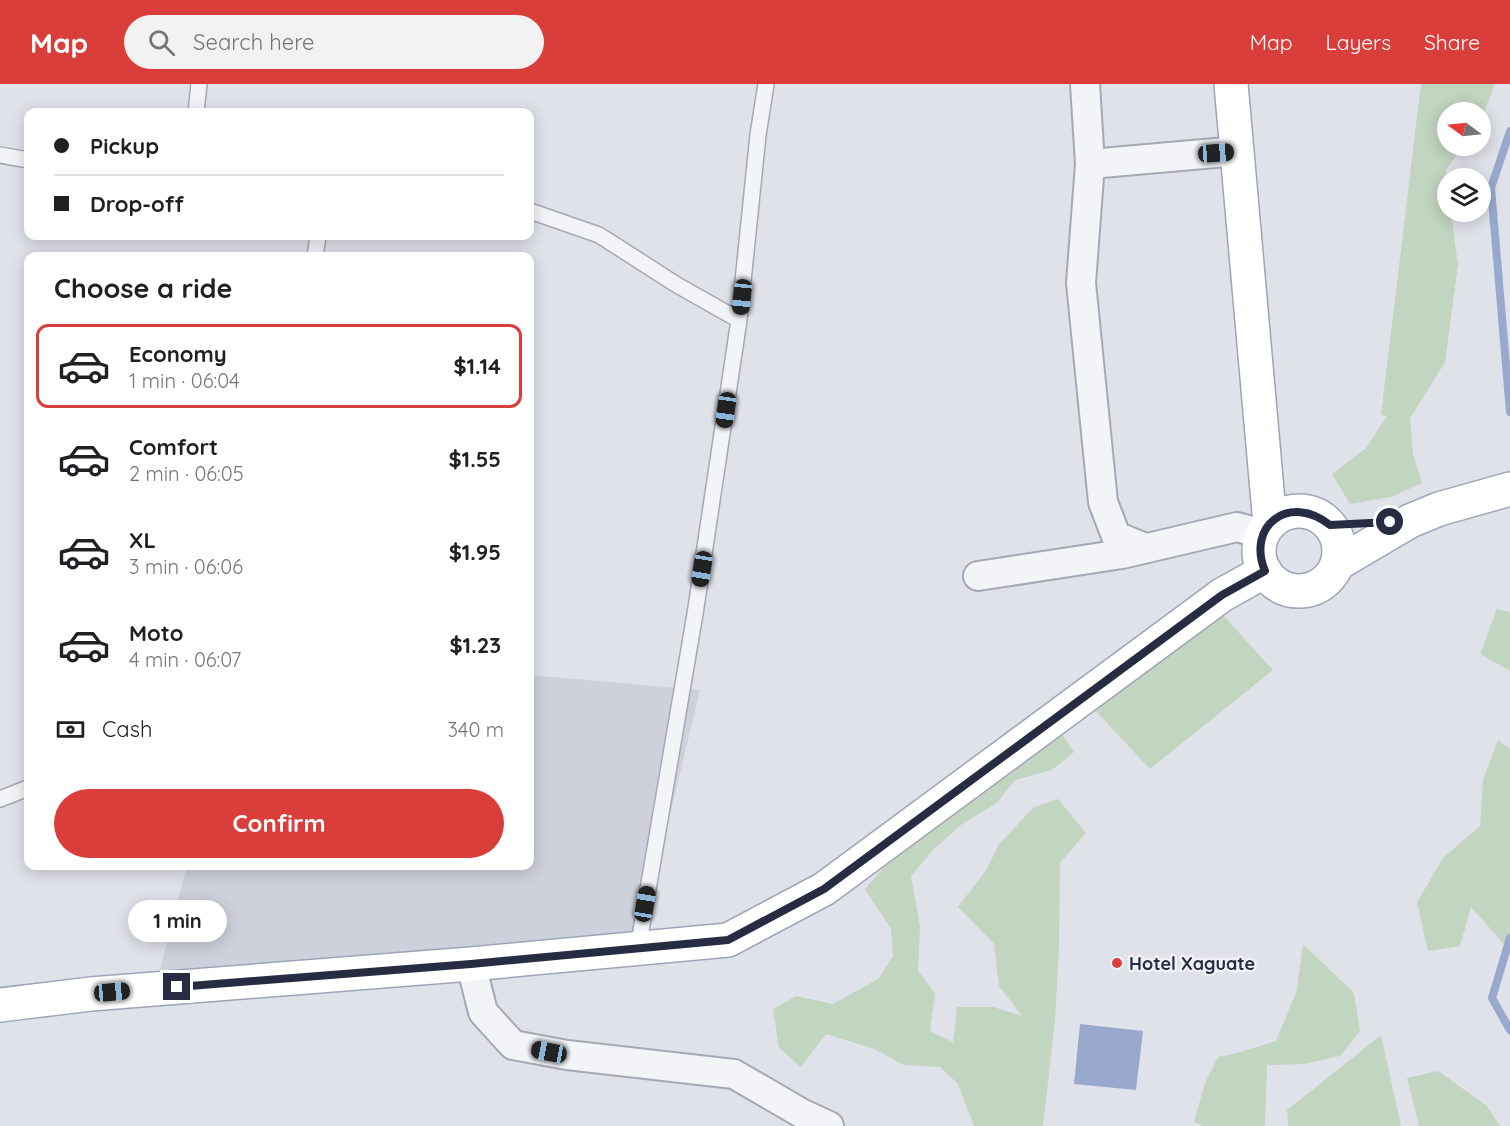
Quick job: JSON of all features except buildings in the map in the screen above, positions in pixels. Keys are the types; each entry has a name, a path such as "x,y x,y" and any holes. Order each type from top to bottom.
{"main road":[{"path":"1231,84 1266,529 1260,547 1260,559 1265,571 1279,586 1289,590 1312,589 1322,584 1330,576 1337,564 1338,543 1330,525 1319,516 1306,511 1292,511 1279,516 1266,529"},
{"path":"1330,525 1424,515 1510,489"},
{"path":"1337,564 1424,515"},
{"path":"0,1005 91,994 471,964 728,940 824,889 1222,595 1265,571"}],"street":[{"path":"1085,84 1090,164 1081,283 1103,502 1116,536 1145,548"},
{"path":"1090,164 1238,152"},
{"path":"978,576 1145,548 1237,527 1266,529"},
{"path":"471,964 483,1012 513,1045 567,1055 734,1074 803,1114 829,1126"}],"lane":[{"path":"196,108 199,84"},
{"path":"638,948 695,614 739,320 758,135 766,84"},
{"path":"0,155 24,159"},
{"path":"534,212 599,235 677,285 739,320"},
{"path":"0,799 24,790"}],"shaded area":[{"path":"534,675 700,690 638,948 155,988 186,870 534,870"}],"green space":[{"path":"1421,84 1495,84 1488,102 1437,102 1437,156 1456,156 1447,168 1437,168 1437,222 1452,222 1458,265 1445,362 1410,418 1413,454 1422,483 1391,497 1350,504 1332,474 1366,448 1387,416 1381,415"},
{"path":"1497,609 1510,612 1510,671 1480,654"},
{"path":"1223,615 1273,670 1150,769 1093,708"},
{"path":"1061,733 1074,752 1052,770 1015,780 997,803 962,824 934,849 911,876 920,926 918,971 935,993 930,1031 953,1042 957,1007 993,1007 1022,1016 999,986 994,944 958,907 987,869 999,844 1034,807 1058,799 1086,833 1060,863 1055,1020 1043,1126 974,1126 958,1084 940,1067 904,1065 874,1049 826,1034 801,1067 779,1048 773,1009 796,996 833,1004 878,979 893,956 891,929 865,889 887,864 931,832 969,797"},
{"path":"1498,740 1510,749 1510,951 1471,907 1460,946 1428,951 1417,902 1443,858 1480,826 1483,780"},
{"path":"1303,944 1354,993 1360,1031 1340,1056 1304,1064 1267,1065 1265,1126 1203,1126 1194,1122 1205,1083 1218,1057 1276,1041 1297,990"},
{"path":"1381,1035 1401,1126 1288,1126 1287,1110"},
{"path":"1438,1071 1487,1106 1500,1126 1419,1126 1407,1078"}],"water":[{"path":"1080,1024 1143,1031 1136,1090 1074,1084"}],"waterway":[{"path":"1510,131 1491,188 1510,412"},
{"path":"1510,938 1492,998 1510,1030"}],"place":[{"name":"Hotel Xaguate","path":"1117,963"}],"route":[{"path":"177,987 471,964 728,940 824,889 1222,595 1265,571 1260,559 1263,534 1279,516 1292,511 1306,511 1319,516 1330,525 1390,522"}]}
